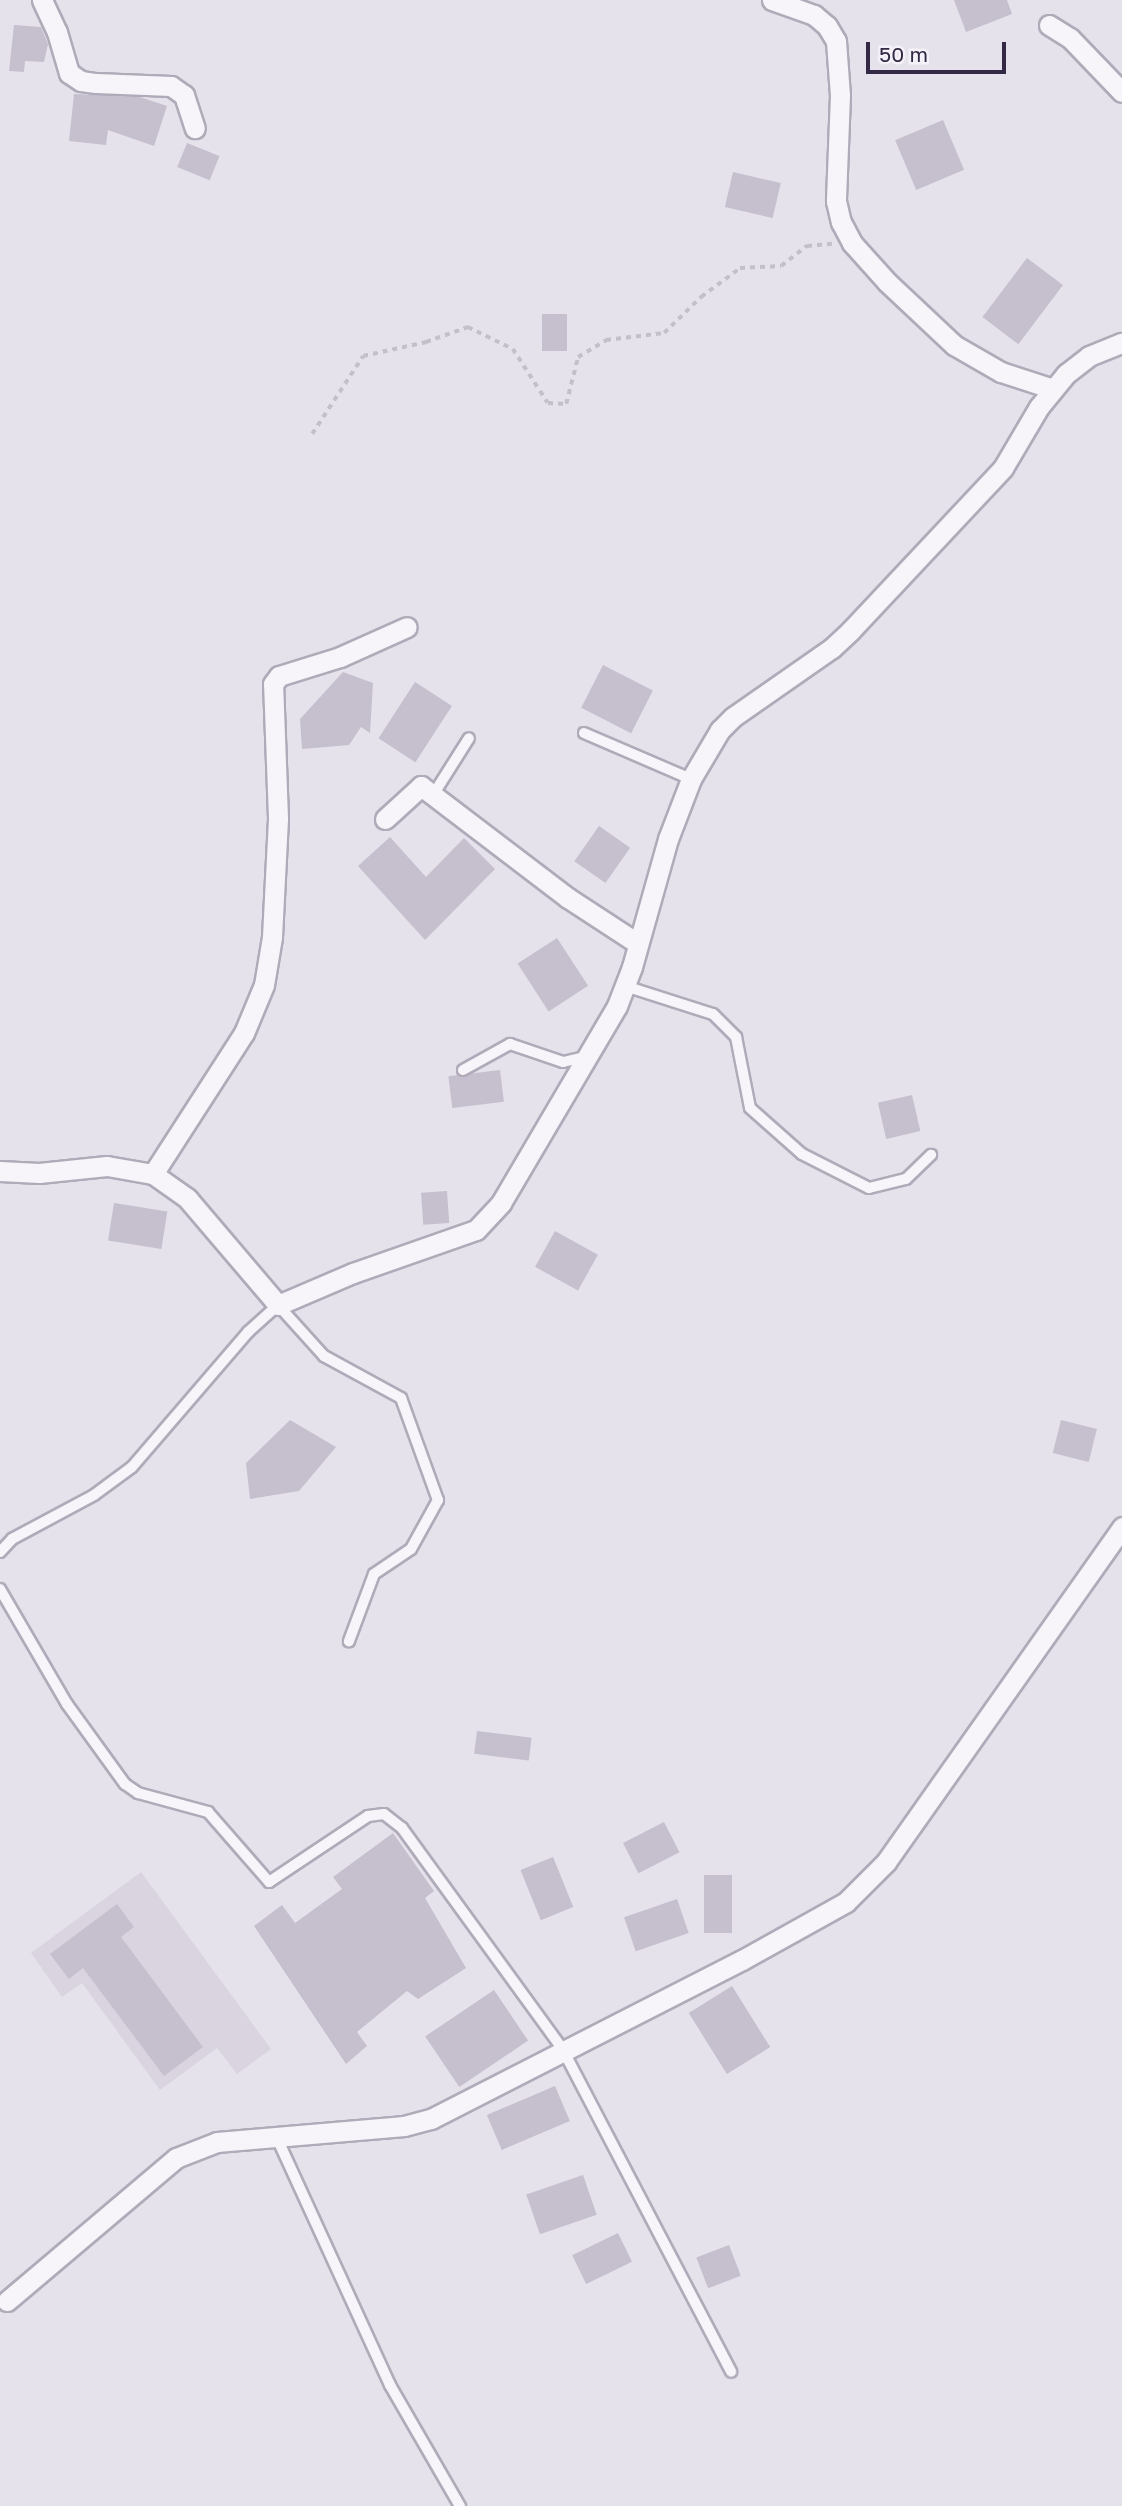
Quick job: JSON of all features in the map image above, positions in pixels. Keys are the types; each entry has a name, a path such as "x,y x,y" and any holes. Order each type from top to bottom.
{"street":[{"path":"42,0 57,32 69,73 81,81 96,83 170,86 184,95 195,128"},
{"path":"772,0 814,15 827,26 836,41 840,94 836,201 841,222 852,243 887,282 954,345 1001,372 1053,388"},
{"path":"1049,25 1079,46 1122,92"},
{"path":"0,1171 39,1173 107,1166 153,1174 187,1198 278,1305 353,1273 476,1230 501,1203 617,1006 668,839 691,779 720,730 733,717 841,639 1003,468 1053,388 1076,365 1122,343"},
{"path":"153,1174 237,1045 258,1005 264,985 272,937 278,818 273,684 287,673 327,662 407,627"},
{"path":"384,818 421,786 568,898 637,943"},
{"path":"8,2301 176,2158 216,2142 404,2126 431,2119 803,1928 863,1889 910,1830 1122,1527"}],"lane":[{"path":"584,733 691,779"},
{"path":"433,795 469,738"},
{"path":"625,986 713,1014 736,1037 750,1108 802,1154 869,1188 906,1179 931,1154"},
{"path":"463,1070 510,1044 563,1062 585,1057"},
{"path":"0,1552 12,1539 94,1495 132,1467 248,1332 278,1305 324,1356 401,1398 438,1500 411,1549 374,1574 349,1641"},
{"path":"0,1588 67,1704 125,1784 138,1793 201,1808 215,1817 242,1853 269,1882 368,1816 384,1814 402,1828 563,2050 731,2372"},
{"path":"276,2136 390,2385 460,2506"}],"path":[{"path":"312,434 363,356 426,342 468,327 513,349 548,403 566,404 578,357 606,340 664,333 701,297 740,268 781,266 807,246 852,243"}],"shaded area":[{"path":"141,1872 271,2049 237,2074 217,2048 160,2090 82,1983 62,1997 31,1953"}],"building":[{"path":"954,0 1007,0 1012,14 966,32"},
{"path":"14,25 41,27 48,44 44,62 25,61 24,72 9,71"},
{"path":"74,94 140,97 167,106 154,146 108,130 106,145 69,141"},
{"path":"943,120 964,170 916,190 895,140"},
{"path":"187,143 219,156 210,180 177,167"},
{"path":"733,172 781,183 773,218 725,207"},
{"path":"1027,258 1063,285 1018,344 982,317"},
{"path":"542,314 567,314 567,351 542,351"},
{"path":"603,665 653,690 631,733 581,708"},
{"path":"343,672 373,683 370,733 361,727 349,745 302,749 300,719"},
{"path":"415,682 452,706 415,762 379,738"},
{"path":"599,826 630,848 605,883 574,861"},
{"path":"390,837 426,877 464,838 495,869 425,940 358,866"},
{"path":"557,938 588,986 549,1011 518,964"},
{"path":"500,1070 504,1102 452,1108 448,1076"},
{"path":"912,1095 920,1131 886,1139 878,1103"},
{"path":"447,1191 449,1223 423,1225 421,1193"},
{"path":"114,1203 167,1211 161,1249 108,1241"},
{"path":"555,1231 598,1255 578,1291 535,1267"},
{"path":"290,1420 336,1447 299,1491 250,1499 246,1463"},
{"path":"1061,1420 1097,1429 1089,1462 1053,1453"},
{"path":"477,1731 532,1738 529,1761 474,1754"},
{"path":"664,1822 679,1852 638,1873 623,1843"},
{"path":"393,1833 434,1891 425,1898 466,1968 418,1999 407,1991 357,2032 367,2046 346,2064 254,1926 282,1905 295,1923 342,1889 333,1877"},
{"path":"553,1857 573,1907 541,1920 521,1870"},
{"path":"704,1875 732,1875 732,1933 704,1933"},
{"path":"677,1899 689,1933 636,1951 624,1917"},
{"path":"117,1904 134,1927 121,1937 203,2047 164,2076 83,1968 69,1979 50,1954"},
{"path":"732,1986 770,2047 727,2074 689,2013"},
{"path":"494,1990 528,2041 459,2087 425,2036"},
{"path":"555,2086 570,2121 502,2150 487,2115"},
{"path":"583,2175 597,2215 540,2234 526,2195"},
{"path":"618,2233 632,2262 586,2284 572,2255"},
{"path":"729,2245 741,2276 708,2288 696,2258"}]}
